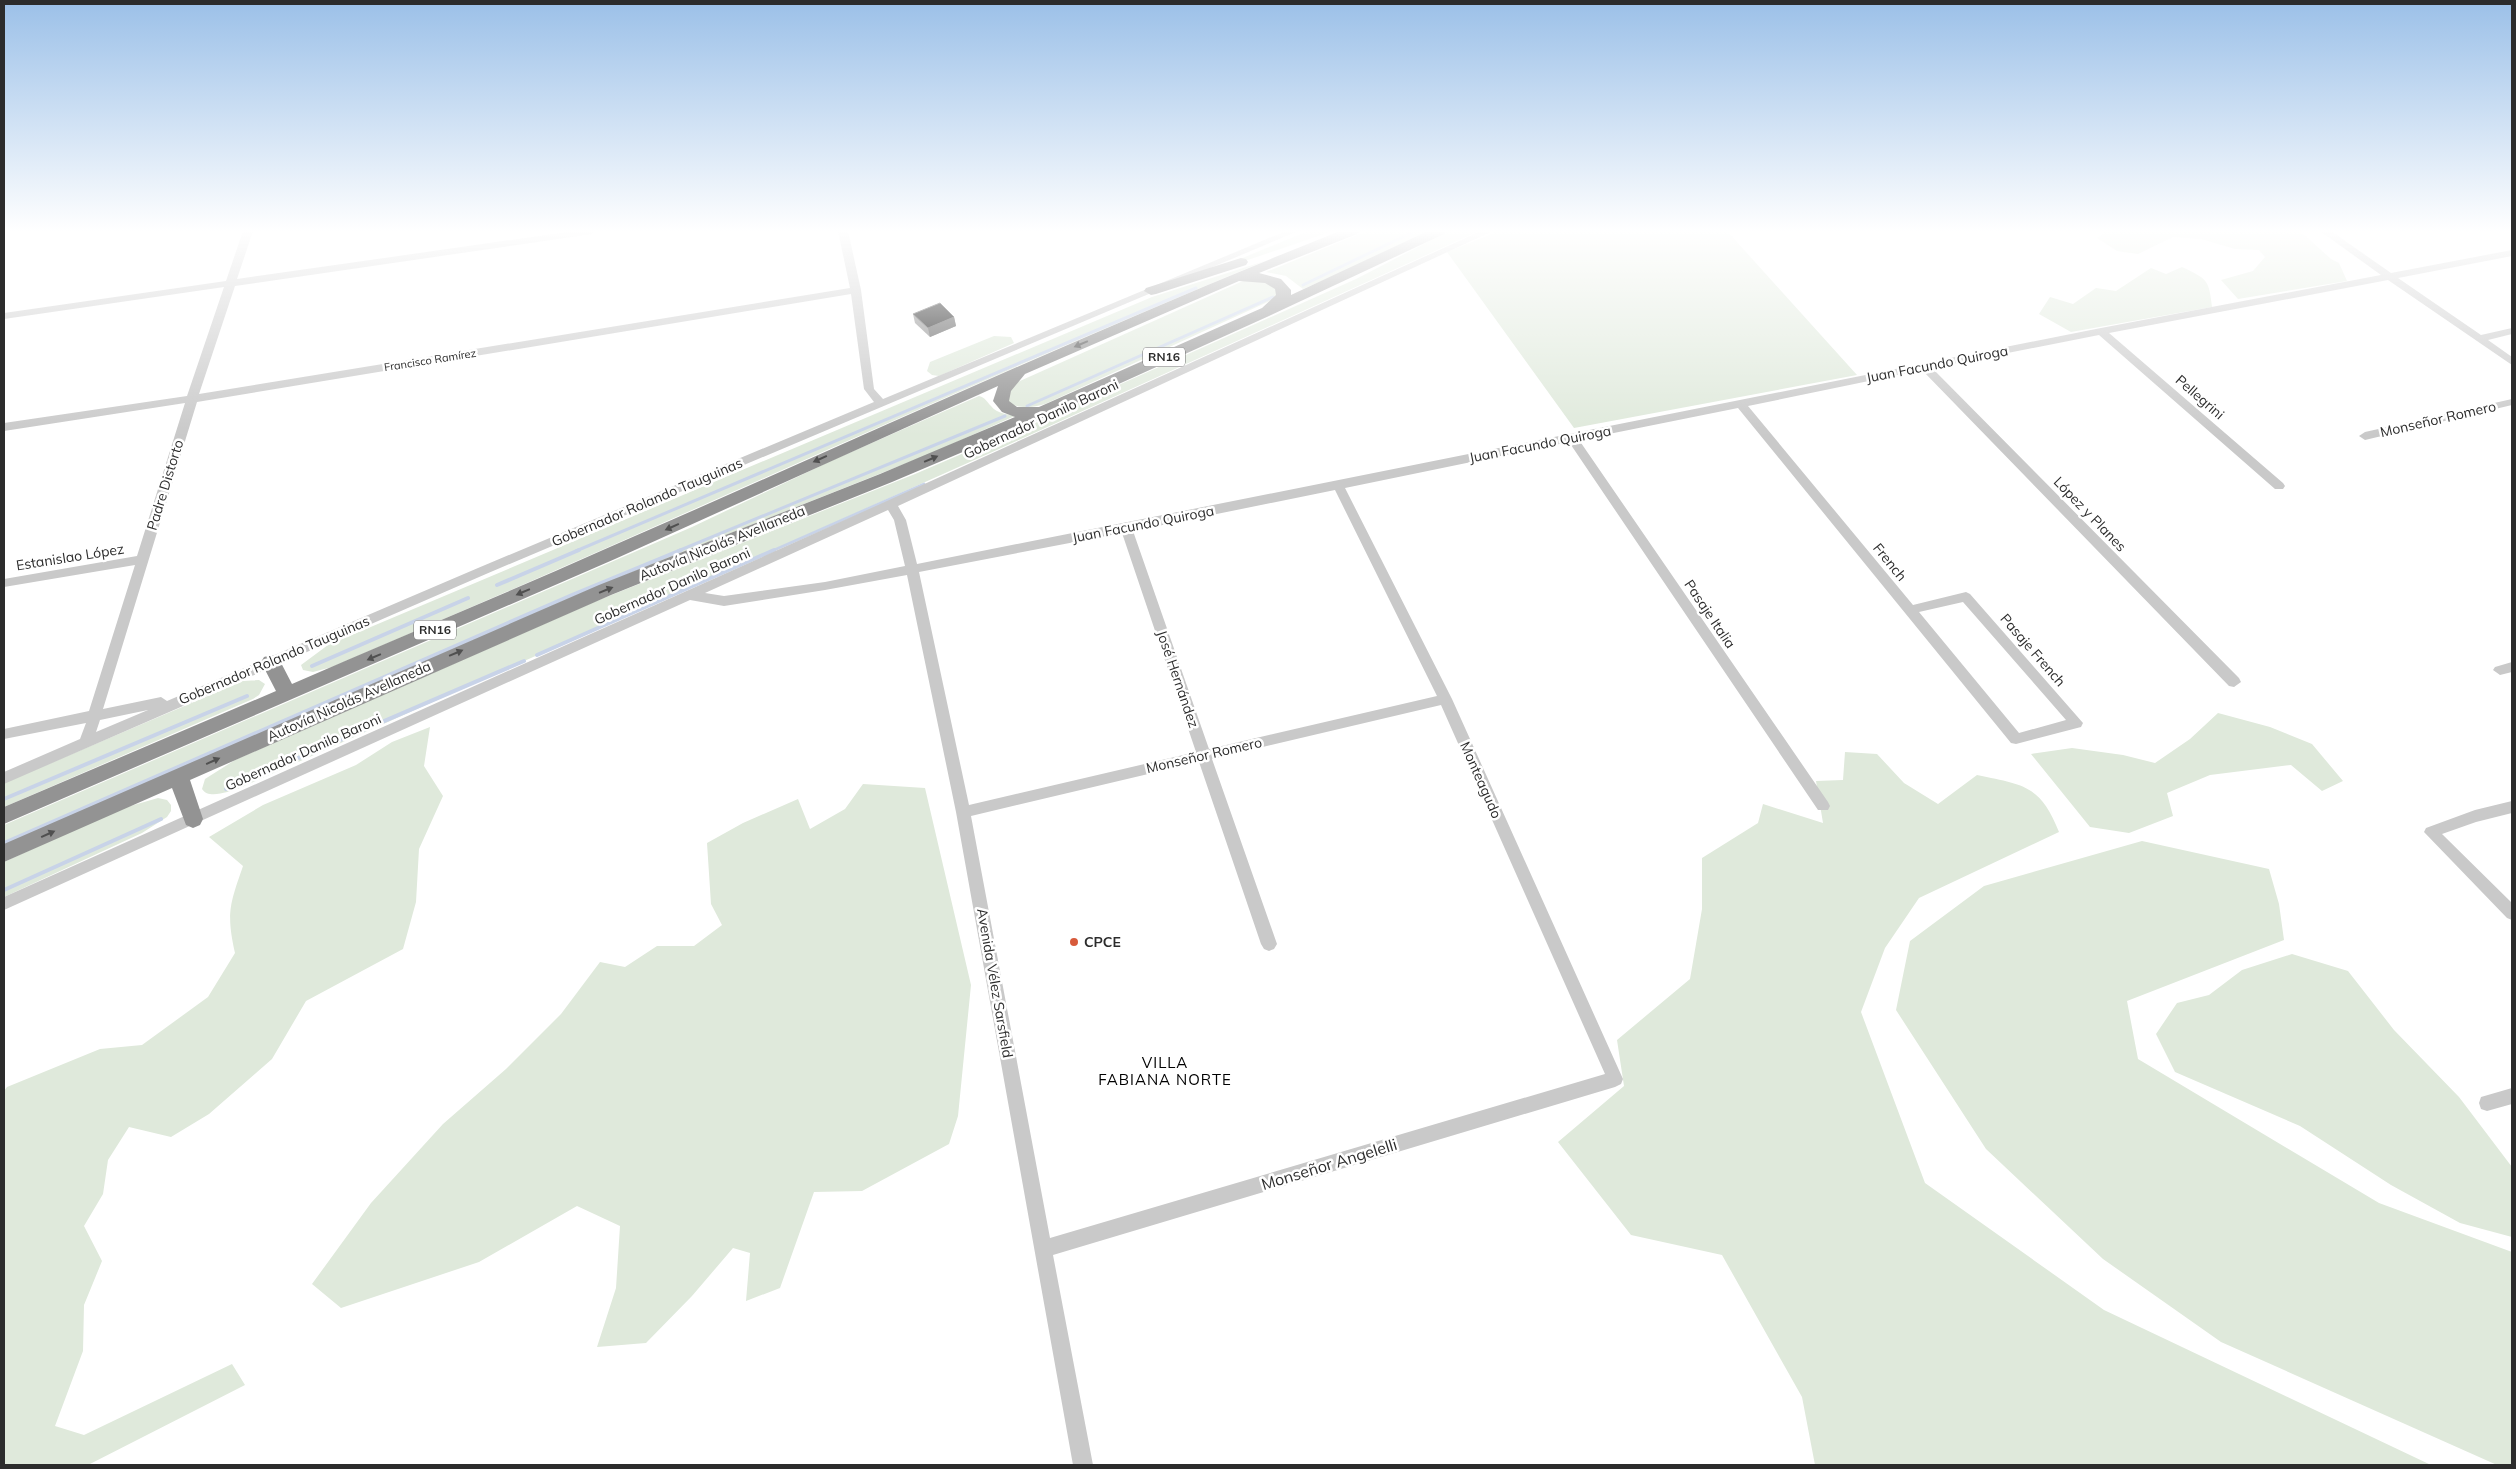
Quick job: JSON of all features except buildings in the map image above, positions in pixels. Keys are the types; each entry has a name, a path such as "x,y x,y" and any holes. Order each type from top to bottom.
{"highway":[{"name":"RN16","path":"4,816 609,555 1020,370 1184,300"},
{"path":"1264,313 1279,300"},
{"name":"Autovía Nicolás Avellaneda","path":"4,853 604,590 886,478 1293,300"},
{"path":"1020,370 1001,394 1001,402 1005,408 1026,413 1053,406"},
{"path":"271,662 286,694"},
{"path":"179,777 193,819"}],"street":[{"path":"4,316 117,300"},
{"name":"Padre Distorto","path":"86,740 141,560 225,300"},
{"name":"Francisco Ramírez","path":"4,427 192,399 798,300"},
{"path":"857,300 869,389 881,404"},
{"name":"Gobernador Rolando Tauguinas","path":"4,778 188,696 1131,300"},
{"name":"Gobernador Danilo Baroni","path":"4,904 891,504 1338,300"},
{"name":"Juan Facundo Quiroga","path":"689,595 724,602 825,586 1126,528 2101,331 2270,300"},
{"path":"2423,300 2512,362"},
{"name":"Pellegrini","path":"2101,331 2279,486"},
{"path":"2479,339 2512,331"},
{"name":"López y Planes","path":"1925,367 2234,682"},
{"name":"Monseñor Romero","path":"2365,436 2512,402"},
{"name":"French","path":"1740,404 2016,739"},
{"name":"Pasaje Italia","path":"1572,438 1823,806"},
{"name":"Monteagudo","path":"1338,485 1445,699 1615,1079"},
{"name":"Avenida Vélez Sarsfield","path":"891,504 900,520 912,568 964,812 1083,1465"},
{"name":"José Hernández","path":"1126,528 1269,944"},
{"name":"Estanislao López","path":"4,583 141,560"},
{"name":"Pasaje French","path":"1910,610 1966,597 2076,724 2016,739"},
{"path":"4,734 188,696"},
{"name":"Monseñor Romero","path":"964,812 1445,699"},
{"path":"2512,807 2475,816 2430,832 2512,913"},
{"name":"Monseñor Angelelli","path":"1043,1248 1615,1079"},
{"path":"2487,1103 2512,1096"}],"green space":[{"path":"1146,300 1173,300 332,667 313,672 303,670 301,665 328,645"},
{"path":"1202,300 1272,300 1045,404 1026,407 1016,406 1007,402 1013,384"},
{"path":"1310,300 1328,300 999,449 240,788 214,794 209,794 202,789 205,779 235,760 594,602 915,474"},
{"path":"1481,300 1789,300 1857,375 1574,428"},
{"path":"2048,300 2058,300 2073,304 2079,300 2211,300 2212,307 2071,332 2039,314"},
{"path":"994,336 1011,337 1014,343 939,376 932,375 927,371 930,362"},
{"path":"979,396 985,399 996,411 1017,415 932,453 610,581 4,844 4,825 692,527 833,460"},
{"path":"259,680 265,684 259,695 253,699 4,807 4,783 243,681"},
{"path":"2218,713 2270,727 2312,744 2343,781 2322,791 2291,765 2210,775 2167,793 2173,816 2129,833 2090,827 2031,754 2072,748 2123,755 2155,763 2190,739"},
{"path":"430,727 424,766 443,796 419,849 416,902 403,949 306,1001 272,1059 209,1114 171,1137 129,1127 108,1160 103,1194 84,1226 102,1261 84,1305 83,1351 55,1426 84,1435 232,1364 245,1385 88,1465 4,1465 4,1091 7,1087 100,1049 142,1045 208,997 235,953 230,918 232,900 243,866 209,837 263,805 356,765 392,742"},
{"path":"1845,752 1877,754 1904,783 1938,804 1977,775 2018,785 2028,789 2045,804 2059,832 1919,898 1885,948 1861,1012 1925,1183 2104,1310 2431,1465 1815,1465 1802,1397 1722,1255 1631,1235 1558,1142 1624,1086 1617,1040 1690,979 1702,909 1702,858 1758,823 1763,804 1823,823 1816,781 1843,780"},
{"path":"863,784 925,788 971,985 958,1116 949,1144 862,1191 814,1192 780,1288 746,1301 750,1253 733,1248 692,1296 646,1343 597,1347 616,1288 620,1226 577,1206 479,1262 341,1308 312,1284 371,1203 443,1124 506,1069 561,1014 600,962 625,967 657,946 694,946 722,925 711,904 707,843 743,823 798,799 810,829 845,809"},
{"path":"158,798 167,800 171,805 171,811 167,817 142,833 4,897 4,862 120,809"},
{"path":"2142,841 2269,869 2279,904 2284,940 2127,1001 2138,1059 2379,1203 2512,1252 2512,1465 2497,1465 2221,1342 2103,1259 1986,1149 1896,1010 1910,941 1984,886"},
{"path":"2292,954 2348,971 2394,1030 2459,1097 2512,1167 2512,1237 2460,1223 2391,1185 2300,1126 2175,1072 2156,1034 2177,1003 2209,995 2242,970"}],"waterway":[{"path":"576,551 1169,300"},
{"path":"1027,406 1267,300"},
{"path":"678,551 1005,416"},
{"path":"772,551 924,484"},
{"path":"497,585 579,550"},
{"path":"4,843 572,595 681,550"},
{"path":"537,655 774,550"},
{"path":"312,666 468,598"},
{"path":"226,789 524,661"},
{"path":"4,799 247,696"},
{"path":"4,890 161,819"}],"place":[{"name":"CPCE","path":"1074,942"}],"district":[{"name":"VILLA FABIANA NORTE","path":"1165,1072"}]}
